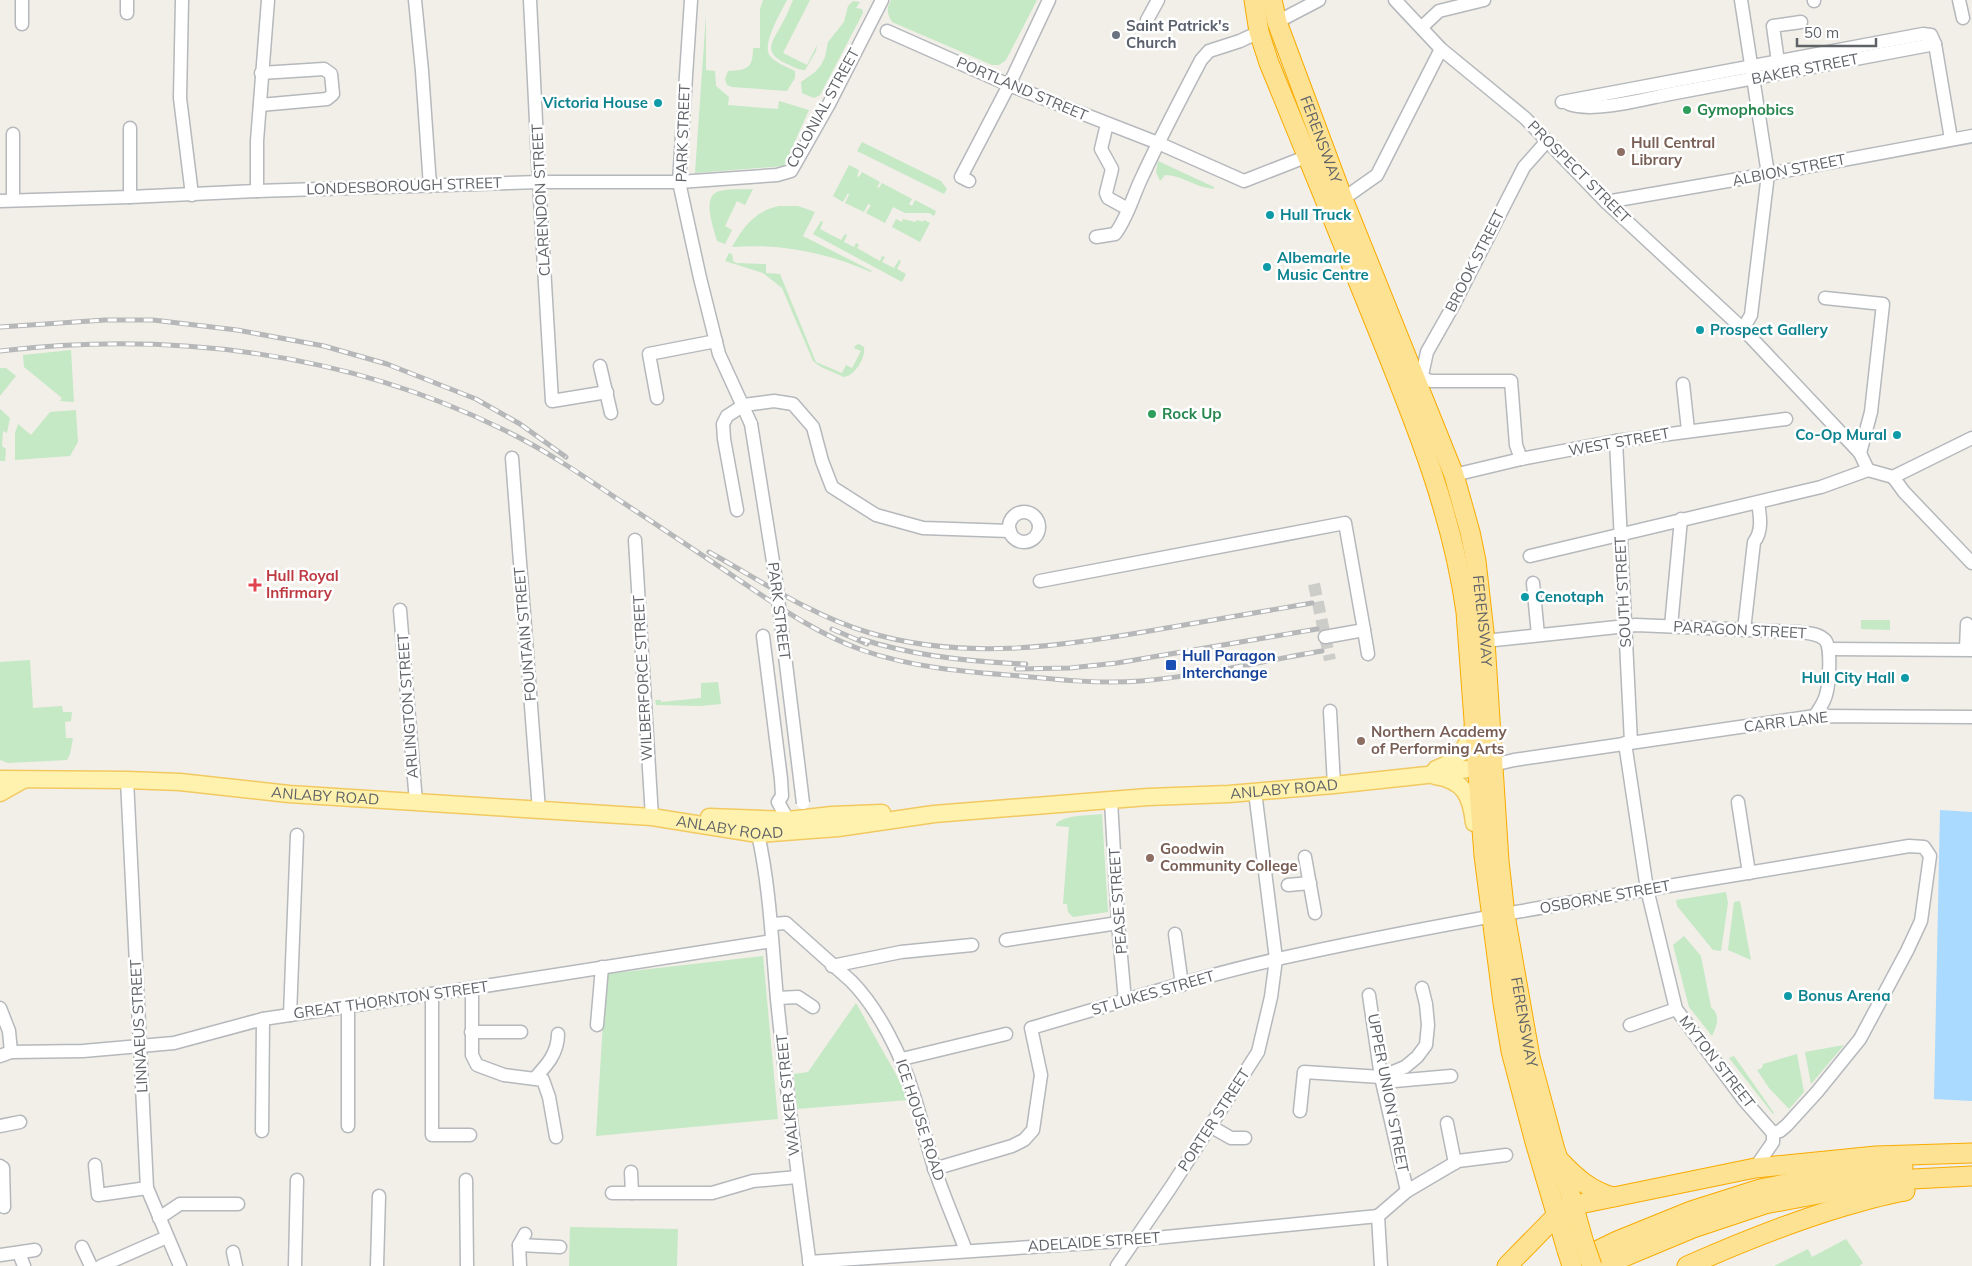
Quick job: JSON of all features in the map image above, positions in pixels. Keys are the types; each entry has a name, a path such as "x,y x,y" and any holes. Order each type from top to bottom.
{"highway":[{"name":"FERENSWAY","path":"1254,0 1259,32 1269,63 1407,402 1439,491 1462,585 1471,670 1474,723 1485,766 1499,862 1498,916 1511,1051 1554,1209 1572,1249 1592,1266"},
{"name":"FERENSWAY","path":"1272,0 1277,22 1344,198 1421,383 1454,475 1476,561 1485,641 1484,856 1530,1057 1558,1160 1570,1193 1572,1249"},
{"path":"1507,1266 1526,1246 1554,1209 1570,1193 1612,1197 1755,1168 1876,1156 1972,1153"},
{"path":"1558,1160 1577,1178 1601,1194 1612,1197"},
{"path":"1526,1246 1572,1249 1617,1241 1691,1211 1760,1189 1891,1167 1972,1166"},
{"path":"1602,1266 1693,1228 1765,1204 1893,1180 1972,1176"},
{"path":"1687,1266 1764,1233 1889,1193 1972,1183"}],"main road":[{"path":"1407,777 1452,762 1469,741 1474,723"},
{"name":"ANLABY ROAD","path":"652,817 668,814 801,817 844,827 934,814 1334,785 1427,775 1485,766"},
{"path":"1427,775 1451,780 1466,793 1472,805 1475,830 1484,856"},
{"name":"ANLABY ROAD","path":"0,779 180,782 289,794 652,817 758,834 801,817"},
{"path":"0,793 25,779"}],"street":[{"path":"22,0 22,24"},
{"path":"182,0 180,98 192,195"},
{"path":"257,191 257,141 268,0"},
{"path":"414,0 422,71 430,186"},
{"name":"CLARENDON STREET","path":"530,0 552,400 607,392"},
{"name":"PARK STREET","path":"692,0 679,182 719,354 751,424 775,574 801,817"},
{"name":"COLONIAL STREET","path":"679,182 777,175 791,172 829,104 882,0"},
{"path":"969,181 961,177 1009,85 1049,0"},
{"path":"1147,20 1158,0"},
{"path":"1277,22 1319,0"},
{"name":"PROSPECT STREET","path":"1395,0 1442,49 1525,118 1606,202 1743,329 1860,453 1868,470"},
{"path":"1422,27 1439,11 1484,0"},
{"path":"1741,0 1768,174 1751,315 1743,329"},
{"path":"1959,0 1963,18"},
{"path":"1778,62 1773,26 1801,22"},
{"name":"PORTLAND STREET","path":"887,31 1009,85 1158,142 1244,181 1308,156"},
{"path":"1096,237 1114,234 1122,224 1158,142 1201,60 1210,51 1240,41 1259,32"},
{"name":"BAKER STREET","path":"1935,44 1753,73 1562,102 1574,106 1593,107 1753,73 1778,62 1923,34 1931,35 1935,44"},
{"path":"1935,44 1951,139"},
{"path":"1344,198 1377,175 1442,49"},
{"path":"260,105 327,99 333,94 331,74 324,69 261,73"},
{"path":"1107,124 1101,149 1112,169 1106,193 1108,198 1128,209"},
{"path":"130,128 130,198"},
{"path":"13,134 13,200"},
{"name":"ALBION STREET","path":"1606,202 1972,136"},
{"name":"BROOK STREET","path":"1421,383 1427,352 1453,306 1524,167 1547,141"},
{"name":"LONDESBOROUGH STREET","path":"0,201 130,198 257,191 539,182 679,182"},
{"path":"1825,298 1883,304 1871,412 1860,453"},
{"path":"658,398 650,354 716,341"},
{"path":"600,366 611,413"},
{"path":"1421,383 1432,381 1511,381 1516,445 1521,459"},
{"path":"1683,384 1688,430"},
{"path":"737,510 723,424 727,416 744,406 774,400 794,404 813,426 822,461 832,487 876,515 923,528 1010,531"},
{"name":"WEST STREET","path":"1454,475 1521,459 1616,441 1688,430 1786,419"},
{"path":"1893,477 1972,438"},
{"name":"SOUTH STREET","path":"1616,441 1625,627 1628,743 1647,889"},
{"name":"FOUNTAIN STREET","path":"512,458 539,810"},
{"path":"1530,556 1821,487 1868,470 1893,477 1904,492 1972,563"},
{"path":"1744,630 1754,542 1759,532 1760,517 1758,503"},
{"path":"1671,626 1681,519"},
{"path":"1040,581 1344,523 1368,654"},
{"name":"WILBERFORCE STREET","path":"635,540 652,817"},
{"path":"1533,583 1535,636"},
{"name":"ARLINGTON STREET","path":"400,610 416,802"},
{"path":"1815,716 1826,694 1829,649 1969,649 1966,624"},
{"name":"PARAGON STREET","path":"1485,641 1625,627 1671,626 1798,632 1816,635 1824,639 1829,649"},
{"path":"1326,637 1364,630"},
{"name":"PARK STREET","path":"763,636 781,779 782,796 778,802 801,817"},
{"path":"1330,711 1334,785"},
{"name":"CARR LANE","path":"1628,743 1815,716 1972,718"},
{"name":"ANLABY ROAD","path":"1485,766 1628,743"},
{"name":"LINNAEUS STREET","path":"127,780 147,1188 158,1218 180,1266"},
{"name":"PORTER STREET","path":"1117,1266 1171,1187 1258,1052 1271,997 1276,959 1278,886 1255,792"},
{"name":"PEASE STREET","path":"1111,801 1118,923 1125,1001"},
{"path":"1738,802 1750,873"},
{"path":"758,834 772,924"},
{"path":"290,1014 297,835"},
{"name":"OSBORNE STREET","path":"1276,959 1647,889 1909,846 1924,847 1930,856 1921,921 1907,951 1860,1039 1817,1092 1787,1125 1780,1131 1773,1133"},
{"path":"1305,857 1315,914"},
{"path":"1278,886 1310,883"},
{"name":"MYTON STREET","path":"1647,889 1676,1009 1744,1100 1773,1133"},
{"name":"ICE HOUSE ROAD","path":"772,924 786,923 860,990 902,1060 914,1093 934,1169 966,1251"},
{"path":"1006,940 1118,923"},
{"name":"WALKER STREET","path":"772,924 777,998 797,1177 810,1264"},
{"path":"1175,934 1182,985"},
{"name":"GREAT THORNTON STREET","path":"5,1054 83,1051 174,1043 263,1019 290,1014 348,1007 772,941"},
{"path":"832,966 901,952 972,945"},
{"name":"ST LUKES STREET","path":"934,1169 1012,1146 1024,1140 1033,1130 1041,1075 1031,1028 1276,959"},
{"path":"597,1025 602,967"},
{"path":"472,988 472,1056 477,1065 504,1075 543,1080 549,1097 556,1137"},
{"path":"1382,1079 1405,1067 1417,1057 1426,1045 1428,1025 1422,988"},
{"path":"432,994 432,1135 470,1135"},
{"name":"UPPER UNION STREET","path":"1370,994 1382,1079 1407,1191"},
{"path":"777,998 798,997 813,1007"},
{"path":"348,1007 348,1126"},
{"path":"0,1008 8,1031 5,1054"},
{"path":"1630,1025 1676,1009"},
{"path":"262,1131 263,1019"},
{"path":"471,1032 521,1032"},
{"path":"535,1078 555,1053 558,1045 558,1034"},
{"path":"902,1060 1006,1034"},
{"path":"1300,1110 1304,1072 1382,1079 1451,1076"},
{"path":"0,1126 20,1122"},
{"path":"1447,1123 1455,1163"},
{"path":"1210,1126 1231,1138 1245,1138"},
{"path":"1755,1168 1773,1142 1773,1133"},
{"path":"1381,1266 1378,1216 1407,1191 1458,1161 1506,1155"},
{"path":"0,1166 3,1168 4,1207"},
{"path":"95,1166 98,1195 147,1188"},
{"path":"631,1172 632,1193"},
{"path":"612,1193 712,1193 753,1181 797,1177"},
{"path":"294,1266 297,1180"},
{"path":"466,1180 467,1266"},
{"path":"378,1266 379,1196"},
{"path":"158,1218 180,1204 238,1204"},
{"name":"ADELAIDE STREET","path":"810,1264 1135,1240 1378,1216"},
{"path":"101,1266 167,1237"},
{"path":"520,1266 522,1240 560,1247"},
{"path":"82,1247 91,1266"},
{"path":"0,1255 35,1250"},
{"path":"233,1252 236,1266"},
{"path":"19,1253 24,1266"}],"green space":[{"path":"763,0 787,0 773,28 768,51 775,61 795,71 795,78 787,91 732,87 727,85 725,79 728,71 748,67 752,60 753,48 760,48 760,9"},
{"path":"793,0 810,0 783,53 807,65 817,45 816,51 805,70 796,68 776,58 771,49"},
{"path":"891,0 1037,0 1006,60 999,65 992,65 892,22 888,11"},
{"path":"853,1 860,2 856,8 862,9 863,13 820,95 814,98 802,93 801,82 821,65 828,42 844,22 848,6"},
{"path":"706,15 706,70 715,71 716,86 729,97 728,105 778,109 779,101 809,110 784,166 695,173"},
{"path":"862,142 941,181 947,189 944,194 857,151"},
{"path":"1158,161 1214,187 1214,189 1165,175 1160,181 1156,172"},
{"path":"849,165 859,170 857,176 859,177 862,172 880,182 877,187 879,188 882,183 912,199 909,204 912,206 915,200 936,211 934,216 929,213 905,213 893,207 885,223 866,213 871,205 868,204 864,212 845,203 849,195 848,193 843,202 833,196"},
{"path":"753,189 745,205 737,201 725,226 732,230 725,244 717,241 710,214 710,200 713,195 725,190"},
{"path":"798,206 815,212 803,236 872,271 803,251 768,247 732,247 751,220 771,208"},
{"path":"896,219 902,222 903,219 915,222 917,220 923,222 924,220 930,223 920,242 892,227"},
{"path":"821,221 823,222 820,229 841,240 845,234 847,235 844,242 854,247 856,243 859,245 857,248 880,261 882,256 885,257 882,262 894,268 899,260 901,261 897,269 906,274 902,282 813,234"},
{"path":"729,253 732,254 733,261 736,263 766,264 766,273 780,274 816,362 842,373 846,365 852,368 861,351 854,348 856,345 859,344 864,347 863,356 856,370 844,377 821,367 813,361 782,288 763,273 725,261"},
{"path":"71,350 74,402 60,401 62,398 24,367 23,355"},
{"path":"0,368 6,368 16,376 0,396"},
{"path":"0,409 10,418 7,433 3,431 2,446 6,449 5,461 0,461"},
{"path":"76,410 78,442 70,456 15,460 15,433 18,424 31,435 50,412"},
{"path":"1861,620 1890,620 1890,630 1861,629"},
{"path":"30,660 33,708 62,706 63,712 72,712 71,721 65,722 66,738 73,738 67,760 8,763 0,760 0,662"},
{"path":"718,682 721,704 700,706 656,705 655,700 661,700 661,702 701,698 701,683"},
{"path":"1102,814 1108,912 1073,917 1068,912 1067,904 1063,904 1069,827 1056,826 1056,824 1065,818"},
{"path":"1726,892 1728,903 1721,951 1713,950 1677,906 1676,900"},
{"path":"1740,901 1751,960 1728,950 1734,902"},
{"path":"1684,936 1701,956 1711,1007 1717,1017 1717,1024 1712,1036 1689,1007 1673,945"},
{"path":"763,956 778,1119 596,1136 606,974"},
{"path":"856,1003 898,1078 908,1100 797,1109 794,1074 808,1072"},
{"path":"1844,1045 1811,1084 1805,1052"},
{"path":"1797,1054 1804,1092 1789,1109 1769,1088 1757,1070 1762,1068 1763,1064"},
{"path":"1734,1056 1774,1113 1773,1114 1729,1058"},
{"path":"570,1227 678,1229 677,1266 569,1266"},
{"path":"1846,1239 1863,1263 1859,1266 1774,1266 1808,1249 1812,1257"}],"water":[{"path":"1940,810 1972,812 1972,1101 1934,1099"}],"tunnel":[{"path":"1314,584 1330,660"}],"railway":[{"path":"0,327 105,320 153,320 237,330 324,346 387,364 476,399 520,424 566,457"},
{"path":"0,351 65,345 129,344 193,347 257,354 320,365 382,382 442,403 517,436 574,470 798,619 829,636 862,650 901,661 981,673 1081,681 1126,682 1186,676 1322,651"},
{"path":"709,552 805,607 846,625 903,641 939,646 975,649 1047,646 1083,642 1312,603"},
{"path":"832,629 867,644"},
{"path":"1016,669 1070,668 1117,663 1317,629"},
{"path":"861,639 922,654 984,662 1026,664"}],"place":[{"name":"Saint Patrick's Church","path":"1116,35"},
{"name":"Victoria House","path":"658,103"},
{"name":"Gymophobics","path":"1687,110"},
{"name":"Hull Central Library","path":"1621,152"},
{"name":"Hull Truck","path":"1270,215"},
{"name":"Albemarle Music Centre","path":"1267,267"},
{"name":"Prospect Gallery","path":"1700,330"},
{"name":"Rock Up","path":"1152,414"},
{"name":"Co-Op Mural","path":"1897,435"},
{"name":"Hull Royal Infirmary","path":"255,585"},
{"name":"Cenotaph","path":"1525,597"},
{"name":"Hull Paragon Interchange","path":"1171,665"},
{"name":"Hull City Hall","path":"1905,678"},
{"name":"Northern Academy of Performing Arts","path":"1361,741"},
{"name":"Goodwin Community College","path":"1150,858"},
{"name":"Bonus Arena","path":"1788,996"}]}
